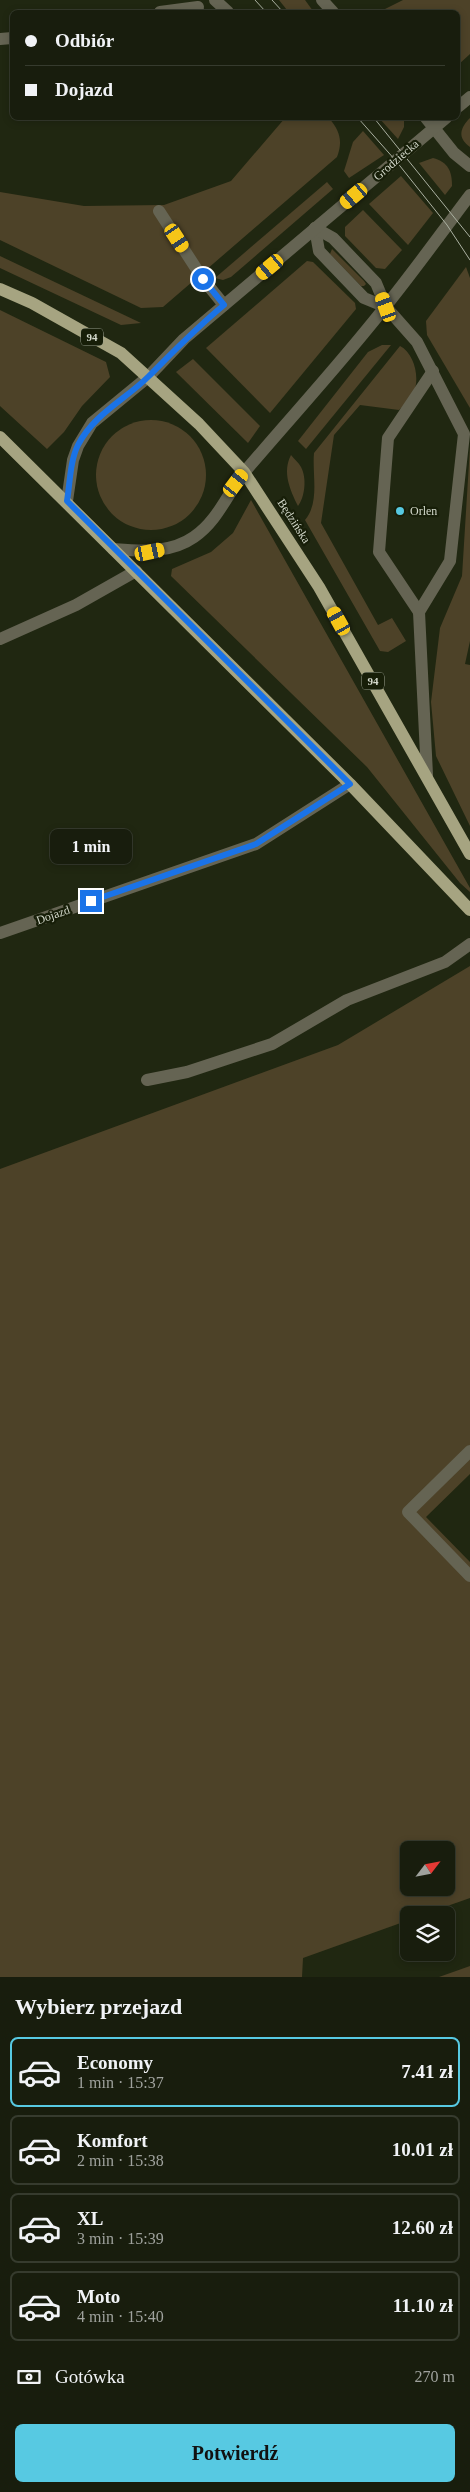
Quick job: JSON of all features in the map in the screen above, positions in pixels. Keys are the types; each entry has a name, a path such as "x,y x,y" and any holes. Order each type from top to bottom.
{"main road":[{"name":"Będzińska","path":"0,289 32,303 121,353 148,376 244,472 319,587 470,854"},
{"path":"0,437 67,501 350,784 470,910"}],"street":[{"path":"215,0 226,10"},
{"path":"322,0 331,10"},
{"path":"175,10 198,7"},
{"path":"460,105 470,97"},
{"path":"430,122 454,152 470,166"},
{"name":"Grodziecka","path":"67,501 73,460 78,446 92,423 148,376 184,339 315,228 430,122"},
{"path":"113,549 150,552 172,547 192,539 206,527 219,512 244,472 310,398 386,307 470,195"},
{"path":"159,211 203,279 224,305"},
{"path":"315,228 319,251 364,298 386,307"},
{"path":"315,228 333,238 376,283 386,307 417,342 464,434 450,561 419,612"},
{"path":"427,776 419,612 379,552 388,438 433,371"},
{"path":"0,638 76,606 136,571"},
{"name":"Dojazd","path":"0,933 256,844 350,784"},
{"path":"147,1080 187,1072 272,1044 348,1000 445,962 470,944"},
{"path":"470,1451 408,1512 470,1576"}],"shaded area":[{"path":"279,0 305,0 312,10 287,10"},
{"path":"403,0 470,0 470,54 460,63 460,10 383,10"},
{"path":"470,118 470,147 463,140 461,133 464,125"},
{"path":"283,120 331,120 336,127 340,141 337,157 163,307 141,308 0,240 0,192 84,206 164,205 231,181"},
{"path":"381,120 404,120 404,127 398,139"},
{"path":"363,131 384,155 349,178 344,171 353,142"},
{"path":"433,158 446,165 450,172 452,186 445,195 419,163"},
{"path":"401,176 433,213 408,245 369,204"},
{"path":"327,182 333,189 231,277 223,280 215,278"},
{"path":"363,210 402,250 385,269 376,268 345,236 345,227"},
{"path":"332,249 364,281 366,284 364,286 361,286 330,254"},
{"path":"0,256 141,323 121,325 0,268"},
{"path":"307,261 313,262 355,303 356,309 270,413 206,348"},
{"path":"466,267 470,278 470,408 427,335 426,321"},
{"path":"0,310 106,362 110,377 82,406 64,432 47,449 0,406"},
{"path":"382,345 391,345 306,449 298,441 368,352"},
{"path":"400,346 409,354 416,373 416,386 413,395 399,410 360,405 334,435 321,523 378,625 392,618 406,641 388,652 380,651 305,520 310,513 314,497 314,453"},
{"path":"193,359 260,426 248,443 176,372"},
{"path":"151,420 172,424 190,436 202,454 206,475 202,496 190,514 172,526 151,530 130,526 112,514 100,496 96,475 100,454 112,436 130,424"},
{"path":"470,447 470,641 465,664 470,665 470,826 436,756 431,702 440,628 462,576"},
{"path":"291,455 303,471 305,482 304,493 298,506 287,474 288,461"},
{"path":"251,500 470,888 470,892 460,883 367,767 171,576 172,569 211,552 233,533"},
{"path":"470,966 470,1474 426,1517 470,1562 470,1898 447,1906 400,1906 400,1923 303,1958 302,1977 0,1977 0,1169 338,1045"},
{"path":"470,1966 470,1977 439,1977"}],"tram line":[{"path":"255,0 264,10"},
{"path":"272,0 281,10"},
{"path":"360,120 396,161 447,225 470,260"},
{"path":"376,120 470,237"}],"place":[{"name":"Orlen","path":"400,511"}],"route":[{"path":"91,901 256,844 350,784 67,501 73,460 78,446 92,423 148,376 184,339 224,305 203,279"}]}
